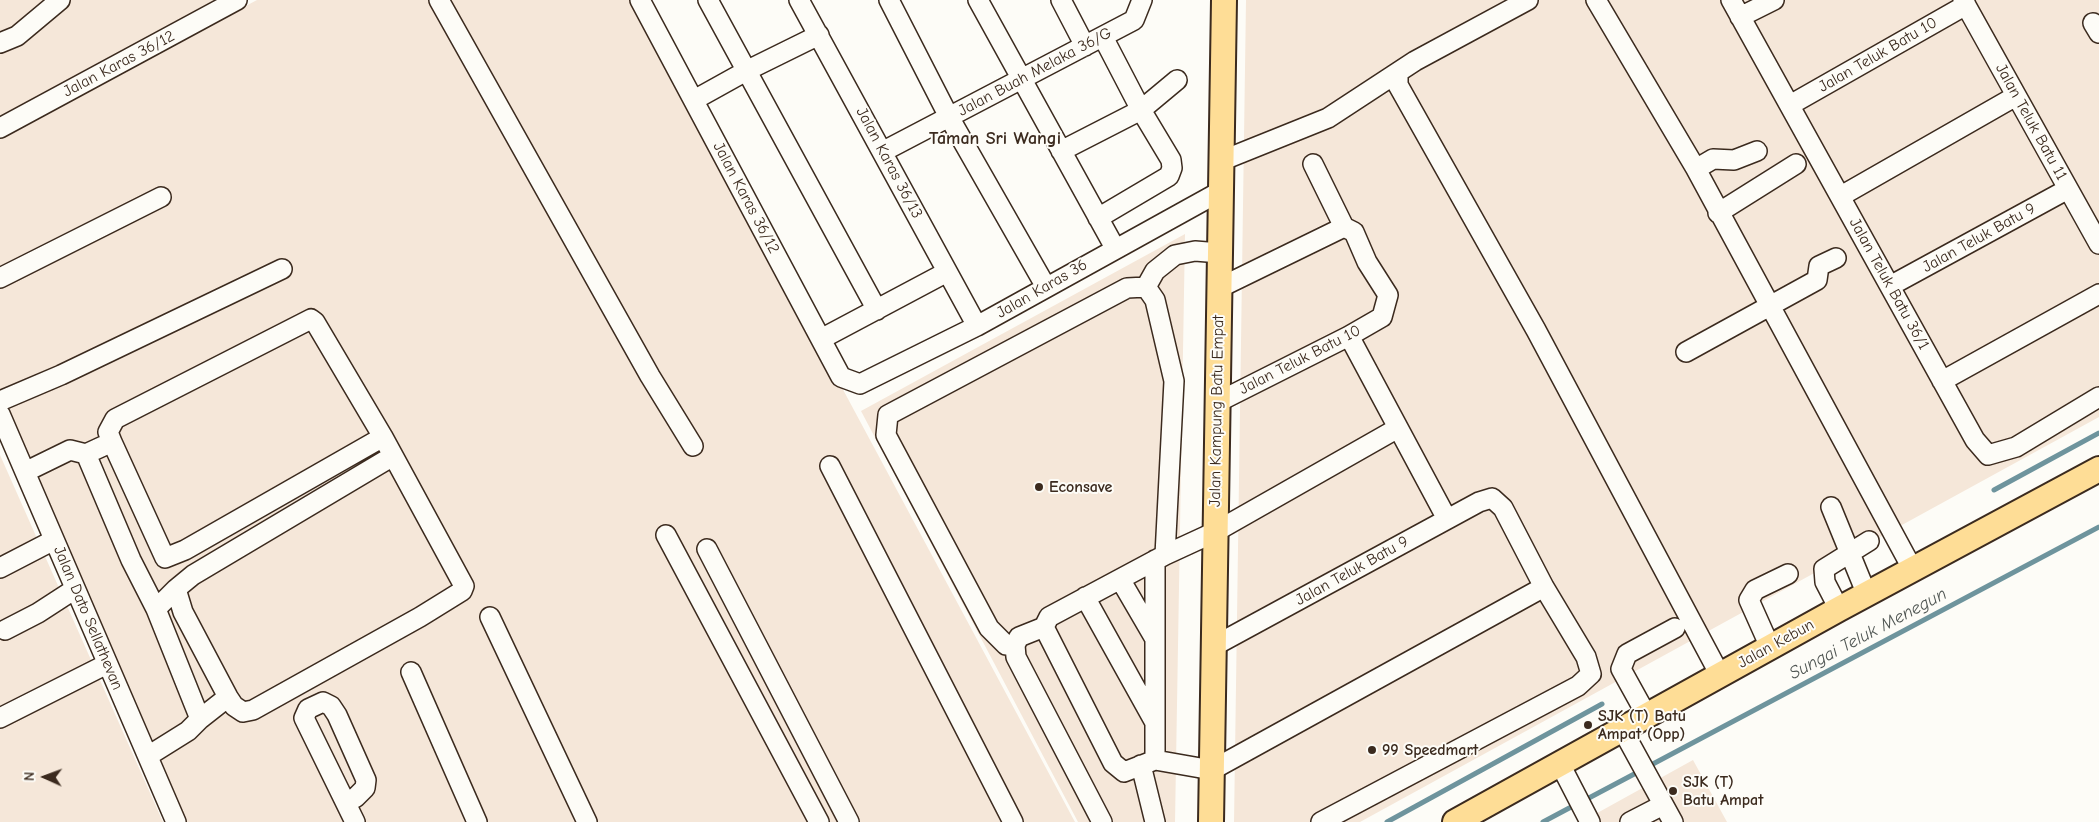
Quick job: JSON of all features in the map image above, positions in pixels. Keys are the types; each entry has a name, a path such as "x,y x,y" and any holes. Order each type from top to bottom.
{"main road":[{"name":"Jalan Kampung Batu Empat","path":"1211,822 1224,0"},
{"name":"Jalan Kebun","path":"1455,822 1839,609 2099,469"}],"street":[{"path":"0,43 17,36 60,0"},
{"name":"Jalan Karas 36/12","path":"0,128 237,0"},
{"path":"439,0 650,376 693,446"},
{"name":"Jalan Karas 36/12","path":"640,0 841,377 860,384"},
{"path":"708,0 748,70 877,310"},
{"name":"Jalan Karas 36/13","path":"799,0 977,326"},
{"path":"889,0 950,117 1046,287"},
{"path":"978,0 1115,248"},
{"path":"1060,0 1086,46"},
{"name":"Jalan Buah Melaka 36/G","path":"882,152 1134,20 1142,0"},
{"path":"1221,161 1328,118 1415,61 1528,0"},
{"path":"1596,0 1696,169 1718,213 1830,412 1913,570"},
{"name":"Jalan Teluk Batu 36/1","path":"1731,0 1975,440 1988,455 2016,447 2099,397"},
{"path":"1740,17 1774,0"},
{"name":"Jalan Teluk Batu 11","path":"1964,3 2099,244"},
{"name":"Jalan Teluk Batu 10","path":"1790,106 1964,3"},
{"path":"694,100 748,70 819,35"},
{"path":"1098,218 1168,176 1172,168 1170,160 1141,110 1103,37"},
{"path":"1398,73 1398,85 1536,330 1720,675"},
{"path":"1061,151 1141,110 1177,80"},
{"path":"1840,196 2016,96"},
{"path":"1696,169 1713,159 1734,160 1757,151"},
{"path":"1219,288 1344,227 1313,164"},
{"path":"1718,213 1796,164"},
{"name":"Jalan Teluk Batu 9","path":"1890,286 2068,189"},
{"name":"Jalan Karas 36","path":"860,384 977,326 1221,190"},
{"path":"0,278 161,196"},
{"name":"Jalan Teluk Batu 10","path":"1218,402 1349,336 1382,317 1388,295 1367,262 1354,232 1344,227"},
{"path":"1146,287 1155,271 1174,255 1194,251 1220,253"},
{"path":"1686,352 1817,280 1819,266 1836,258"},
{"path":"0,401 60,375 282,269"},
{"path":"821,339 948,272"},
{"path":"1146,287 1154,300 1174,381 1155,640 1155,722 1148,763 1155,822"},
{"path":"1015,645 1006,645 990,628 886,435 888,415 1110,295 1127,288 1146,287"},
{"path":"1942,381 2099,294"},
{"path":"165,558 108,432 115,419 311,319 316,322 383,437 462,583 462,591 254,710 243,712 234,706 228,697 184,612 176,589"},
{"path":"1349,336 1447,519"},
{"name":"Jalan Dato Sellathevan","path":"0,414 176,822"},
{"path":"1321,822 1578,686 1591,674 1586,657 1544,586 1212,770 1148,763 1124,772 1113,763 1044,627 1048,616 1160,557 1215,532 1398,428"},
{"path":"131,560 165,558 184,550 383,437"},
{"path":"25,472 70,450 86,454 112,442"},
{"path":"86,454 131,560 156,609 200,719"},
{"path":"156,609 193,575 393,456"},
{"path":"830,466 1013,822"},
{"name":"Jalan Teluk Batu 9","path":"1214,646 1447,519 1479,502 1492,498 1503,508 1544,586"},
{"path":"1831,507 1867,595"},
{"path":"666,535 819,822"},
{"path":"0,568 54,540"},
{"path":"1839,609 1825,582 1824,569 1869,541"},
{"path":"707,549 849,822"},
{"path":"1770,647 1749,600 1755,590 1788,574"},
{"path":"1120,579 1155,640"},
{"path":"5,630 38,613 75,588"},
{"path":"1085,597 1155,722"},
{"path":"490,617 587,822"},
{"path":"1044,627 1020,637 1015,645 1016,657 1102,822"},
{"path":"1647,716 1621,669 1628,654 1675,628"},
{"path":"0,718 107,664"},
{"path":"411,672 477,822"},
{"path":"148,756 188,731 228,697"},
{"path":"346,803 365,788 366,780 337,715 331,706 323,702 308,709 304,718 355,822"},
{"path":"1622,729 1673,822"},
{"path":"1560,764 1590,822"},
{"path":"1630,822 1663,805"}],"shaded area":[{"path":"0,0 226,0 0,120"},
{"path":"257,0 634,0 1075,822 186,822 0,403 0,137"},
{"path":"1246,0 2099,0 2099,417 1360,822 1234,822"},
{"path":"1185,234 1175,822 1078,822 861,411"},
{"path":"0,455 163,822 0,822"},
{"name":"SJK (T) Batu Ampat","path":"1693,760 1727,822 1581,822"}],"waterway":[{"path":"1994,490 2099,433"},
{"name":"Sungai Teluk Menegun","path":"1651,765 2099,527"},
{"path":"1387,822 1602,704"},
{"name":"Sungai Teluk Menegun","path":"1587,799 1638,772"},
{"name":"Sungai Teluk Menegun","path":"1543,822 1573,806"}],"place":[{"name":"Econsave","path":"1039,487"},
{"name":"SJK (T) Batu Ampat (Opp)","path":"1588,725"},
{"name":"99 Speedmart","path":"1372,750"},
{"name":"SJK (T) Batu Ampat","path":"1673,791"}],"district":[{"name":"Taman Sri Wangi","path":"995,139"}]}
